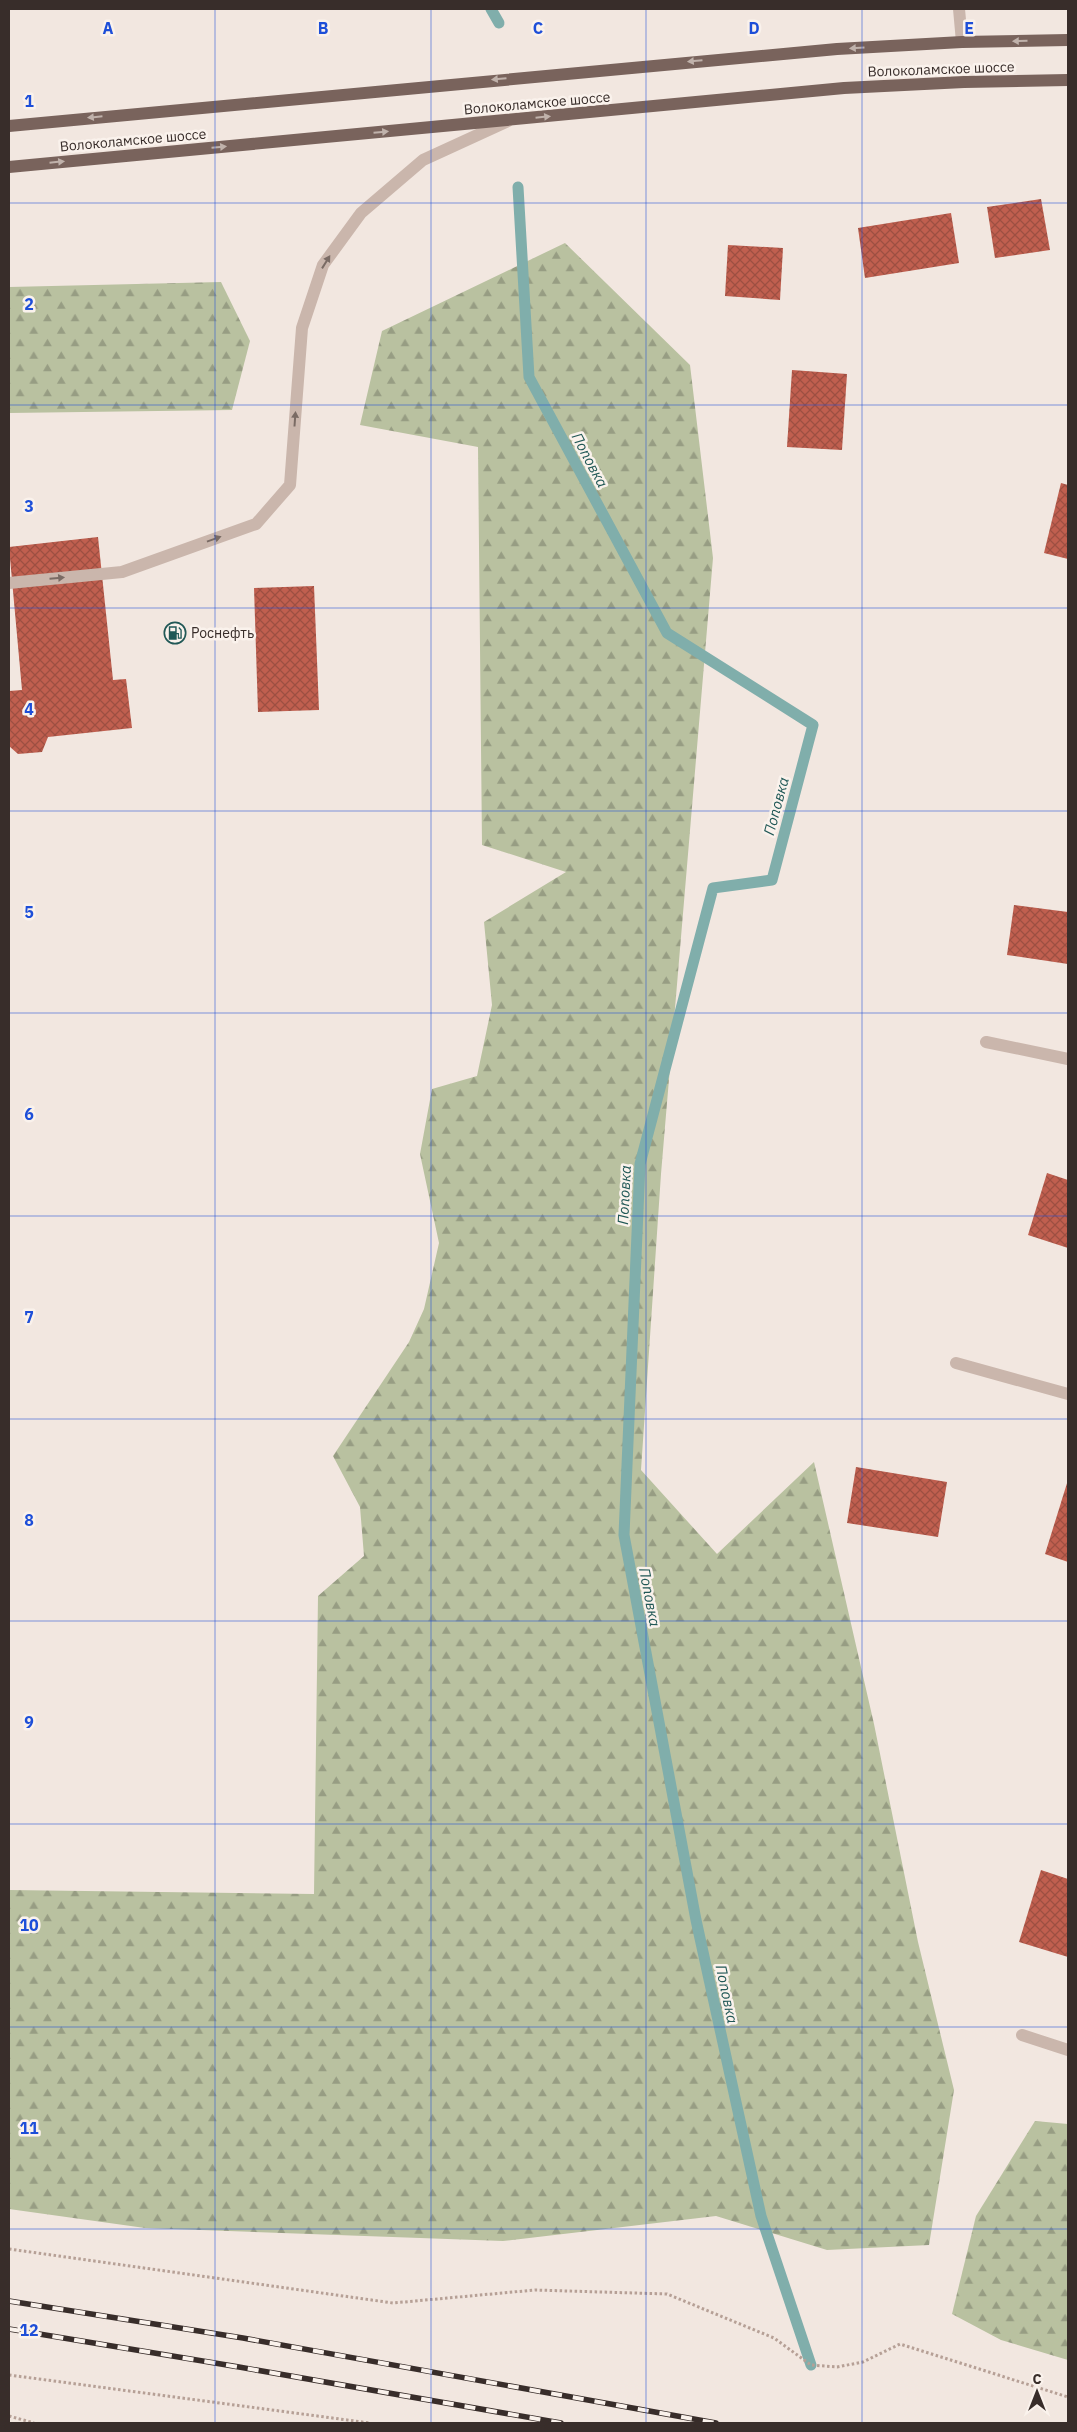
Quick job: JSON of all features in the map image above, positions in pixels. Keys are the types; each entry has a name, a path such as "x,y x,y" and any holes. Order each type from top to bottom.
{"main road":[{"name":"Волоколамское шоссе","path":"9,126 656,64 837,49 962,42 1068,40"},
{"name":"Волоколамское шоссе","path":"9,167 844,88 964,82 1068,80"}],"street":[{"path":"959,9 962,42"},
{"path":"9,583 122,572 256,524 290,485 302,328 323,265 361,213 423,160 508,121"},
{"path":"986,1042 1068,1059"},
{"path":"956,1363 1068,1394"},
{"path":"1022,2035 1068,2050"}],"path":[{"path":"9,2250 393,2303 535,2290 667,2294 774,2338 811,2365 837,2367 863,2362 900,2344 1068,2397"},
{"path":"9,2375 370,2423"},
{"path":"9,2416 34,2423"}],"green space":[{"path":"565,243 690,365 713,558 661,1174 641,1470 717,1554 814,1462 874,1724 918,1942 954,2090 929,2245 827,2250 716,2216 503,2241 145,2228 9,2209 9,1890 314,1894 318,1596 364,1556 360,1507 333,1456 409,1342 424,1309 439,1243 420,1154 432,1089 477,1076 492,1005 484,922 566,872 482,845 478,447 360,425 382,331"},
{"path":"221,282 250,341 232,410 9,413 9,287"},
{"path":"1035,2121 1068,2124 1068,2360 1001,2340 952,2314 976,2216"}],"building":[{"path":"1041,199 1050,250 995,258 987,207"},
{"path":"951,213 959,263 865,278 858,228"},
{"path":"728,245 783,248 780,300 725,296"},
{"path":"792,370 847,374 842,450 787,447"},
{"path":"1061,483 1068,485 1068,559 1044,553"},
{"path":"98,537 113,680 126,679 132,728 48,737 42,752 18,754 9,746 9,691 22,690 9,547"},
{"path":"314,586 319,710 258,712 254,588"},
{"path":"1014,905 1068,912 1068,964 1007,955"},
{"path":"1047,1173 1068,1180 1068,1248 1028,1235"},
{"path":"856,1467 947,1482 938,1537 847,1523"},
{"path":"1068,1480 1068,1562 1045,1554"},
{"path":"1041,1870 1068,1879 1068,1957 1019,1942"}],"waterway":[{"name":"Поповка","path":"491,9 499,23"},
{"name":"Поповка","path":"518,187 529,377 667,633 813,725 772,880 713,888 640,1164 624,1535 696,1920 761,2216 811,2365"}],"railway":[{"path":"9,2301 243,2338 716,2423"},
{"path":"9,2329 561,2423"}],"place":[{"name":"Роснефть","path":"175,633"}]}
